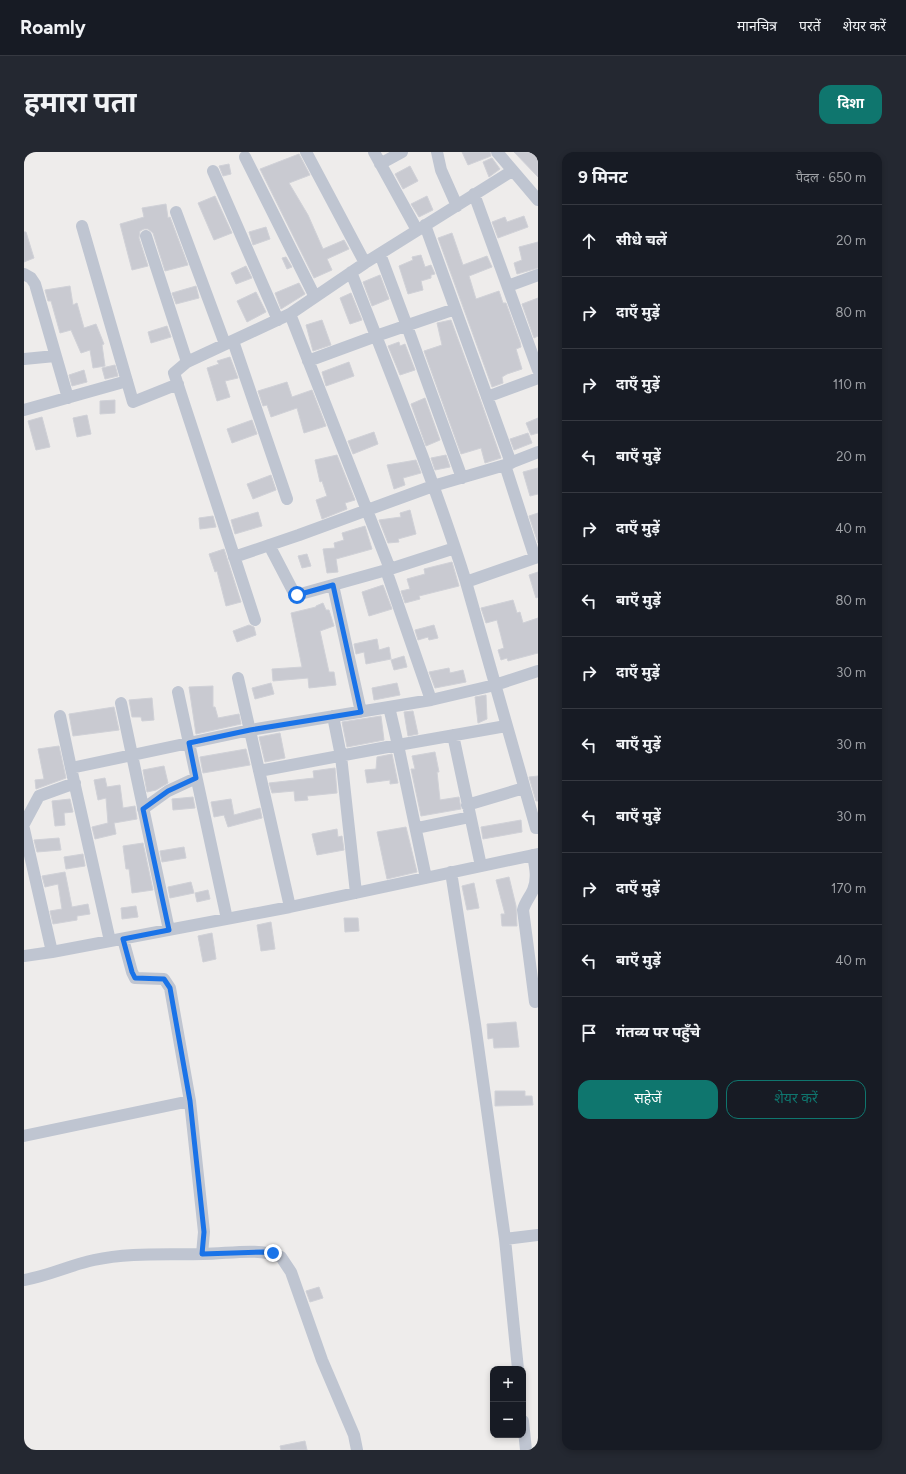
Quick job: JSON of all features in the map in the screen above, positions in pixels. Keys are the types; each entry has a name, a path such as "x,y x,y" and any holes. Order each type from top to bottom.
{"street":[{"path":"306,152 365,263"},
{"path":"374,152 380,164 421,228 455,309 487,398 537,557 466,582"},
{"path":"380,164 402,152"},
{"path":"437,152 441,170 456,206"},
{"path":"497,152 538,200"},
{"path":"245,158 315,297"},
{"path":"213,170 278,320"},
{"path":"255,620 174,373 187,362 290,314 351,272 512,171"},
{"path":"474,194 538,370"},
{"path":"176,212 229,343 287,499"},
{"path":"82,226 133,402 178,384"},
{"path":"146,236 187,362"},
{"path":"380,254 408,326 462,478"},
{"path":"351,272 433,486 455,548 537,830"},
{"path":"24,274 31,278 35,284 68,398"},
{"path":"508,286 538,275"},
{"path":"308,361 455,309"},
{"path":"290,314 388,570 431,700"},
{"path":"24,358 56,356"},
{"path":"487,398 538,378"},
{"path":"24,410 127,381"},
{"path":"234,557 433,486 508,464 538,452"},
{"path":"269,544 294,594 303,594 388,570 455,548"},
{"path":"333,585 361,712"},
{"path":"71,768 250,730 431,700 495,685 538,671"},
{"path":"238,678 290,907"},
{"path":"178,692 227,919"},
{"path":"121,703 169,930"},
{"path":"389,707 417,828 426,878"},
{"path":"60,716 110,941"},
{"path":"333,716 341,756 356,893"},
{"path":"259,771 506,726"},
{"path":"453,735 480,866"},
{"path":"143,809 168,791 196,778"},
{"path":"24,824 39,796 75,783"},
{"path":"417,828 469,811 524,788"},
{"path":"24,829 26,846 52,952"},
{"path":"24,956 123,939 290,907 536,854 537,880 525,902 523,910 534,967 535,1002"},
{"path":"451,872 475,1024 505,1239 518,1366"},
{"path":"123,939 135,978 164,979 168,983 190,1101 203,1225 202,1254"},
{"path":"24,1136 190,1101"},
{"path":"505,1239 538,1235"},
{"path":"24,1280 104,1258 161,1254 263,1252 281,1256 286,1262 322,1360 354,1435 357,1450"},
{"path":"525,1438 526,1450"}],"building":[{"path":"462,152 490,152 491,156 468,165"},
{"path":"514,152 538,152 538,177"},
{"path":"299,154 310,175 289,183 308,215 323,249 344,240 349,249 327,259 332,270 314,278 260,169"},
{"path":"492,158 500,169 489,177 483,162"},
{"path":"229,164 231,174 223,176 219,166"},
{"path":"410,166 418,181 403,189 395,174"},
{"path":"215,196 232,233 214,240 198,203"},
{"path":"427,196 433,210 419,217 411,204"},
{"path":"166,204 168,218 170,217 188,265 165,271 153,233 148,229 144,229 140,231 139,238 148,266 132,270 120,224 144,217 142,208"},
{"path":"524,216 528,227 498,238 492,222 505,217 507,222"},
{"path":"266,227 270,239 253,245 249,232"},
{"path":"24,232 26,232 34,258 24,262"},
{"path":"452,233 463,265 487,256 492,267 469,276 476,299 499,291 503,303 506,303 520,342 521,347 516,349 522,369 502,377 503,383 492,387 438,238"},
{"path":"538,242 538,268 517,274 514,263 522,260 519,247"},
{"path":"421,255 425,267 431,265 435,274 431,275 431,278 421,281 423,290 408,294 399,266 413,260 412,257"},
{"path":"286,257 292,267 287,269 282,258"},
{"path":"246,266 252,278 236,284 231,273"},
{"path":"380,275 389,299 372,306 363,282"},
{"path":"299,283 305,294 281,309 275,293"},
{"path":"70,286 73,305 77,303 84,328 96,324 104,344 102,345 105,366 93,368 90,350 81,353 71,330 60,333 51,301 48,301 45,290"},
{"path":"196,286 199,298 176,304 172,293"},
{"path":"256,292 266,312 247,322 237,301"},
{"path":"351,293 362,320 350,324 340,298"},
{"path":"538,298 538,336 534,338 522,304"},
{"path":"322,320 331,345 313,351 306,325"},
{"path":"451,320 501,458 485,463 481,448 461,454 424,351 442,345 437,323"},
{"path":"167,326 171,337 151,343 148,332"},
{"path":"399,342 400,346 405,344 415,370 400,375 388,346"},
{"path":"230,357 238,378 225,381 230,397 217,401 207,368 219,364 217,361"},
{"path":"349,362 354,376 326,386 322,372"},
{"path":"115,365 118,376 105,379 102,368"},
{"path":"84,370 87,382 72,386 69,375"},
{"path":"287,382 292,397 312,390 326,426 304,433 297,408 271,417 267,405 263,406 258,391"},
{"path":"425,398 440,440 426,446 411,404"},
{"path":"115,400 115,413 100,414 100,401"},
{"path":"87,415 91,434 77,437 73,418"},
{"path":"42,417 50,447 36,450 28,421"},
{"path":"538,418 538,433 531,435 526,423"},
{"path":"252,420 257,434 232,443 227,429"},
{"path":"374,432 378,444 353,454 348,441"},
{"path":"528,433 532,443 514,450 510,439"},
{"path":"337,455 355,500 345,503 347,509 322,519 316,500 327,496 322,481 320,482 315,460"},
{"path":"446,455 450,467 435,470 431,458"},
{"path":"416,460 421,473 403,478 405,485 394,489 387,465"},
{"path":"538,468 538,494 530,496 523,472"},
{"path":"271,475 276,490 253,499 247,484"},
{"path":"410,510 416,534 398,539 399,542 388,543 379,520 401,517 400,513"},
{"path":"258,512 262,526 235,534 231,520"},
{"path":"538,513 538,543 529,516"},
{"path":"213,516 216,527 200,529 199,518"},
{"path":"365,526 372,549 336,559 338,572 327,573 323,549 335,548 334,543 344,540 342,533"},
{"path":"224,549 241,602 226,606 217,571 215,572 209,554"},
{"path":"307,554 311,566 302,568 298,556"},
{"path":"452,562 459,586 419,596 420,599 405,603 401,591 410,589 407,579 425,574 424,569"},
{"path":"538,572 538,597 536,598 529,575"},
{"path":"383,585 392,609 369,616 362,592"},
{"path":"513,600 517,613 520,612 523,623 538,618 538,653 508,661 507,658 501,660 498,650 504,648 497,620 486,623 481,608"},
{"path":"323,603 326,610 329,610 334,626 320,631 329,672 334,672 336,685 309,688 308,678 273,681 272,669 302,667 291,613 316,607"},
{"path":"249,625 254,627 256,635 237,642 233,631"},
{"path":"434,625 438,638 429,640 428,637 418,640 415,630"},
{"path":"377,639 379,650 389,647 391,659 366,664 364,652 356,654 354,644"},
{"path":"404,656 407,667 394,670 391,660"},
{"path":"449,668 450,673 463,670 466,682 435,688 429,672"},
{"path":"271,683 274,694 255,699 252,688"},
{"path":"397,683 400,695 374,700 372,688"},
{"path":"213,686 213,707 215,707 218,718 239,714 241,724 196,734 189,687"},
{"path":"486,695 487,719 478,723 475,697"},
{"path":"152,698 154,720 142,721 141,717 132,717 129,700"},
{"path":"114,707 119,730 73,736 69,714"},
{"path":"413,711 418,734 408,736 404,712"},
{"path":"381,716 384,740 347,747 342,722"},
{"path":"280,733 285,758 265,762 259,737"},
{"path":"59,746 66,778 36,789 35,780 44,779 38,749"},
{"path":"246,749 250,765 203,773 200,757"},
{"path":"435,752 439,772 437,772 440,800 459,797 461,809 421,816 411,769 415,769 412,756"},
{"path":"392,754 398,783 390,784 390,780 367,783 365,770 376,769 377,757"},
{"path":"164,766 168,783 156,790 147,792 143,770"},
{"path":"335,768 337,793 307,796 308,800 295,801 294,791 272,793 269,783 314,778 313,771"},
{"path":"538,776 538,801 536,801 529,777"},
{"path":"105,778 107,787 120,785 123,808 135,806 137,819 114,823 116,834 95,839 92,827 108,823 106,798 98,800 94,780"},
{"path":"193,797 195,808 173,810 172,799"},
{"path":"70,799 73,812 64,813 65,825 55,826 52,801"},
{"path":"231,799 234,815 260,808 262,818 228,827 224,815 214,817 211,802"},
{"path":"521,820 522,832 483,839 481,827"},
{"path":"406,827 417,872 387,879 377,832"},
{"path":"337,829 338,837 342,836 344,850 317,855 312,834"},
{"path":"59,838 61,850 37,852 34,840"},
{"path":"143,843 153,890 132,893 129,869 126,869 123,846"},
{"path":"184,847 186,858 162,862 160,851"},
{"path":"83,854 85,866 66,869 64,857"},
{"path":"65,872 72,907 88,904 90,914 77,916 77,920 53,924 50,911 62,909 58,884 45,887 42,876"},
{"path":"509,877 516,906 517,926 502,926 501,914 505,914 496,880"},
{"path":"191,882 194,893 170,898 168,887"},
{"path":"474,883 479,908 467,910 462,886"},
{"path":"208,890 210,899 197,902 195,893"},
{"path":"136,906 138,917 122,919 121,908"},
{"path":"344,918 358,918 359,931 345,932"},
{"path":"271,922 275,949 261,951 257,925"},
{"path":"212,933 216,959 203,962 198,936"},
{"path":"516,1022 519,1047 494,1048 493,1038 488,1039 487,1024"},
{"path":"495,1091 525,1091 525,1096 532,1096 533,1105 495,1106"},
{"path":"319,1287 323,1298 310,1302 306,1291"},
{"path":"305,1441 307,1450 281,1450 280,1446"}],"route":[{"path":"273,1253 202,1254 204,1232 190,1101 170,988 164,979 135,978 123,939 169,930 143,809 161,795 196,778 189,743 250,730 361,712 333,585 297,595"}]}
